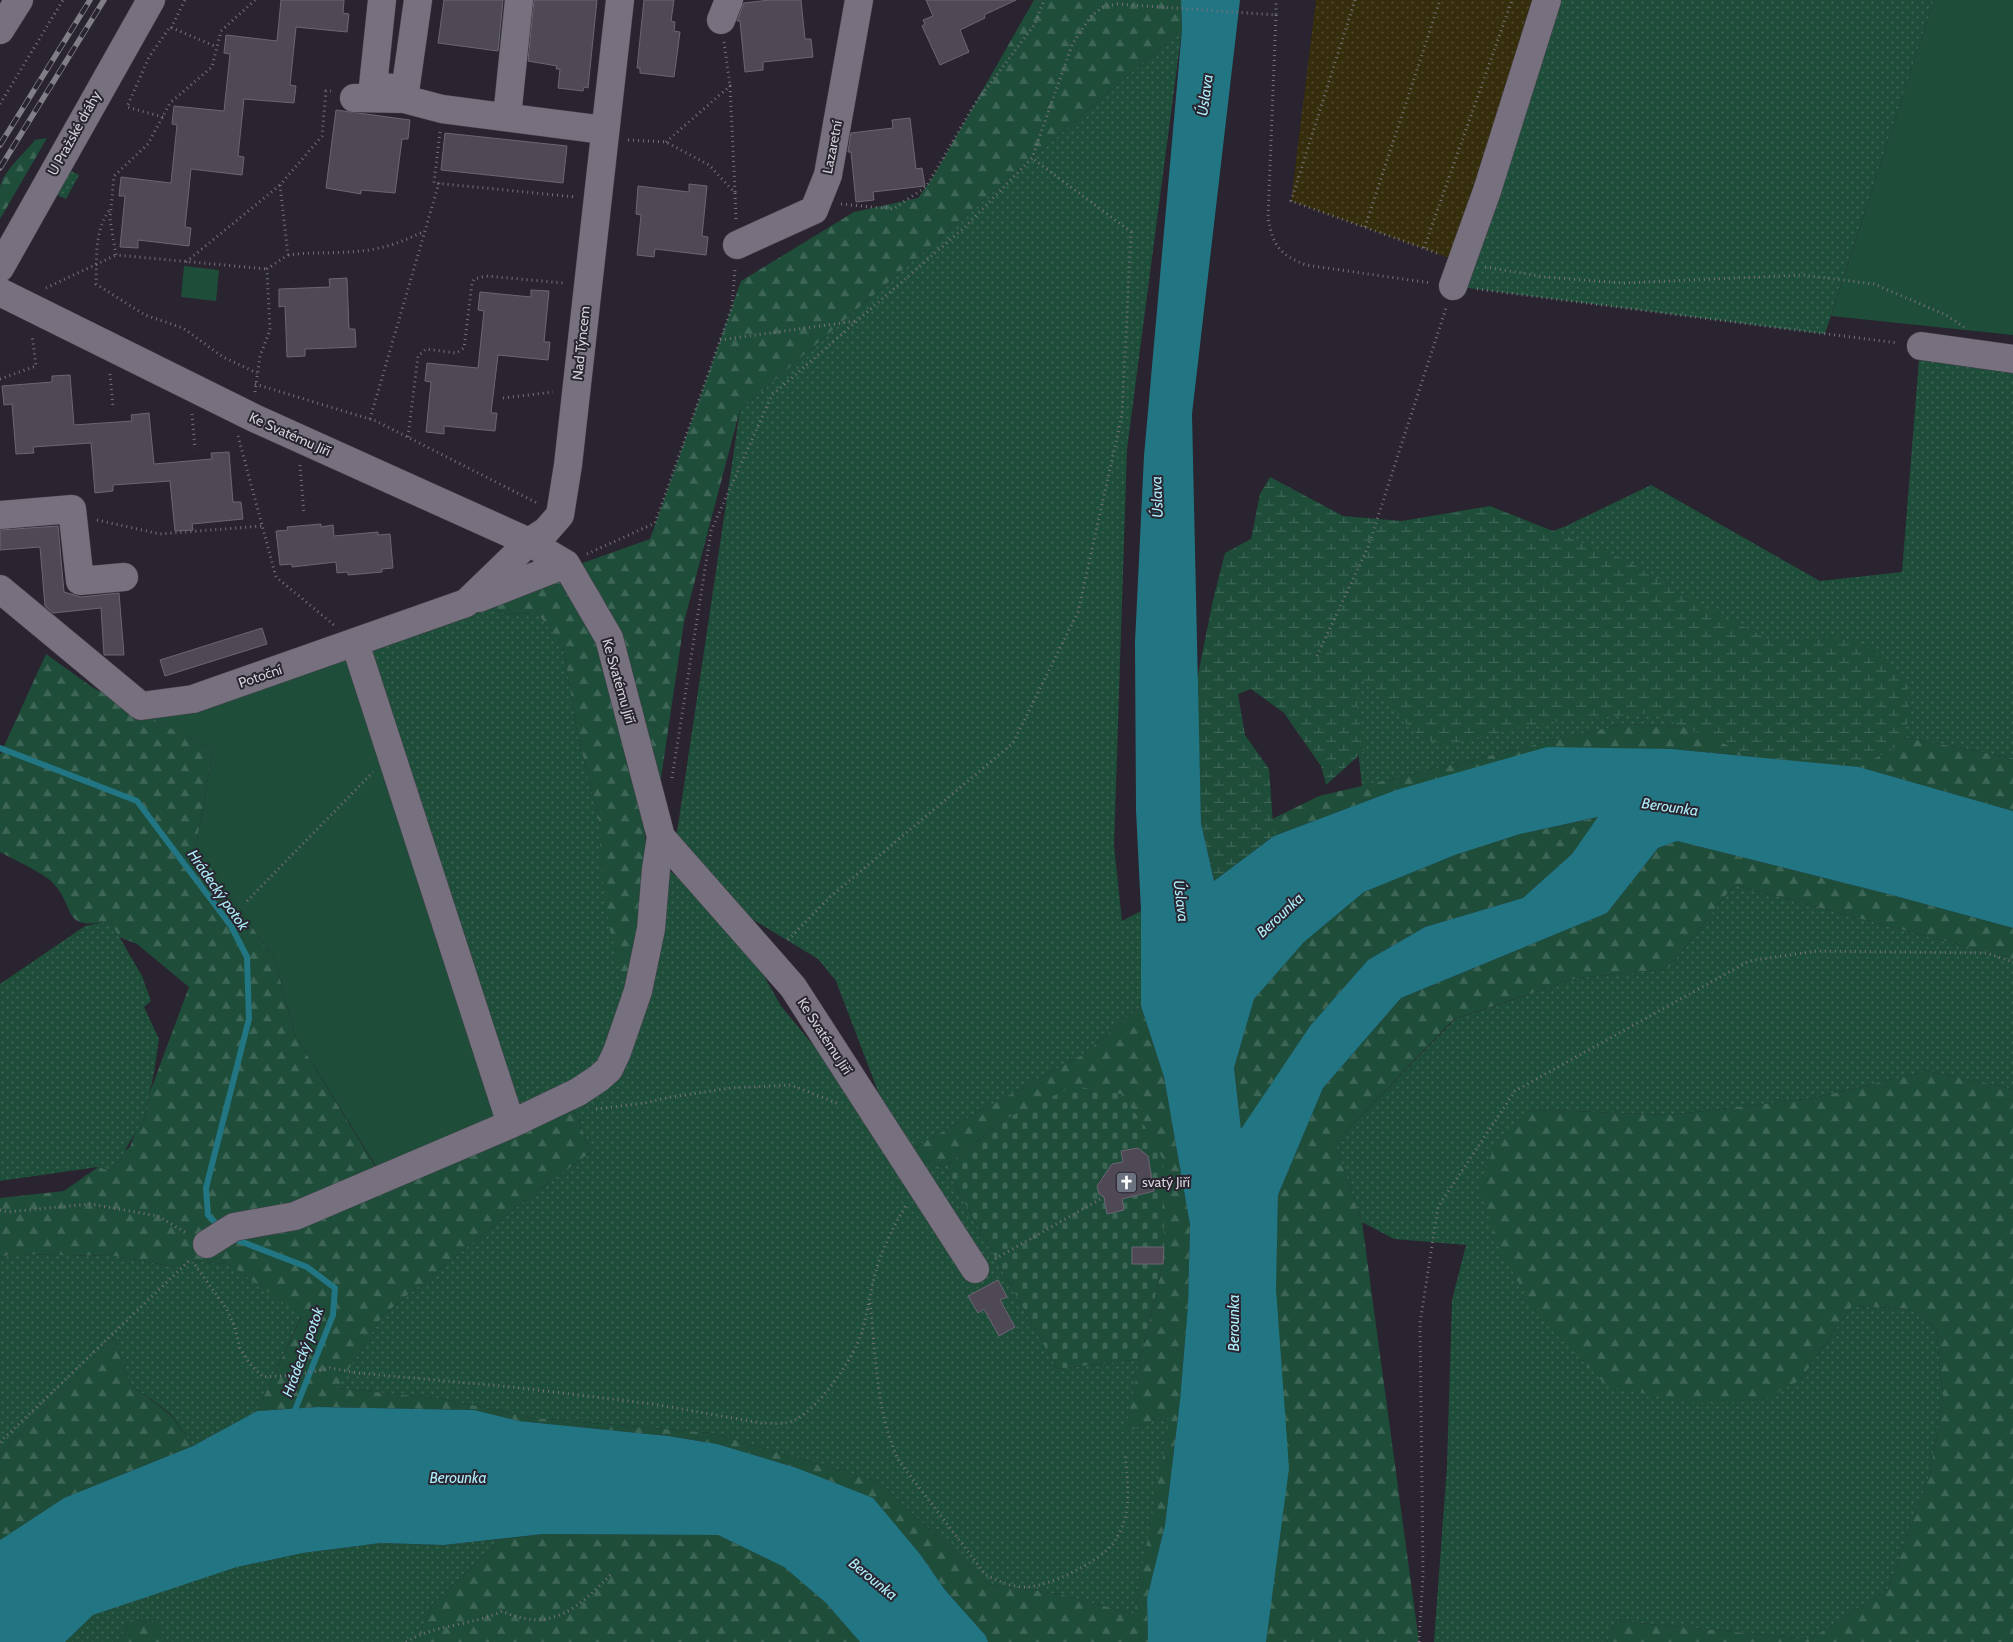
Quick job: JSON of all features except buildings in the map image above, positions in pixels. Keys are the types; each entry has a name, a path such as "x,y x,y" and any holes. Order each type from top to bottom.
{"street":[{"path":"0,30 19,0"},
{"name":"U Pražské dráhy","path":"0,268 151,0"},
{"path":"382,0 374,86 404,94 442,109 507,117 612,135"},
{"path":"404,94 418,0"},
{"path":"507,117 518,0"},
{"name":"Nad Týncem","path":"560,515 612,135 620,0"},
{"name":"Lazaretní","path":"814,210 828,175 859,0"},
{"path":"1457,274 1487,191 1547,0"},
{"path":"354,98 404,94"},
{"path":"737,244 814,210"},
{"name":"Ke Svatému Jiří","path":"8,297 242,412 529,542 566,564 609,638 661,837 793,988 975,1269"},
{"path":"1920,346 2013,358"},
{"path":"0,515 72,509 80,581 124,577"},
{"path":"529,542 546,531 560,515"},
{"name":"Potoční","path":"0,589 142,706 193,699 466,603 529,542"},
{"path":"466,603 566,564"},
{"path":"355,643 511,1124"},
{"path":"199,1251 234,1227 294,1216 511,1124 578,1092 609,1069 617,1052 638,991 651,928 661,837"}],"path":[{"path":"0,104 63,0"},
{"path":"163,117 127,107 149,57 171,28 185,0"},
{"path":"116,256 110,210 114,176 148,144 170,103 212,67 221,31 255,0"},
{"path":"814,210 824,210 841,204 892,209 926,187 974,105 1035,24 1044,0"},
{"path":"1276,0 1268,217 1270,234 1278,248 1290,259 1306,266 1545,277 1623,283 1803,275 1874,284 1946,315 1969,329"},
{"path":"1355,0 1291,201 1424,248 1457,274 1920,346"},
{"path":"1365,227 1440,0"},
{"path":"1424,248 1512,0"},
{"path":"671,785 711,531 772,395 966,226 1032,158 1072,45 1090,16 1103,7 1116,2 1276,15"},
{"path":"566,564 655,523 732,307 737,244 725,10"},
{"path":"171,28 217,47"},
{"path":"666,142 730,86"},
{"path":"186,262 280,185 322,136 326,91 350,88 354,98"},
{"path":"442,109 434,183 576,197"},
{"path":"612,135 666,142 709,165 735,193"},
{"path":"788,940 830,897 1013,743 1078,612 1122,415 1131,232 1032,158"},
{"path":"370,419 439,183"},
{"path":"280,185 288,254"},
{"path":"110,210 102,221 96,284 146,315 183,328 224,357 257,373"},
{"path":"8,297 97,265 116,256 267,269 288,254 357,252 399,243 424,231"},
{"path":"267,269 270,330 260,356 255,384 242,412 262,526 276,577 355,643"},
{"path":"1317,656 1368,547 1457,274"},
{"path":"408,437 418,356 426,349 456,352 464,348 474,279 486,276 570,284"},
{"path":"720,340 856,321"},
{"path":"108,346 113,407"},
{"path":"0,379 36,366"},
{"path":"255,384 370,419 560,515"},
{"path":"190,386 195,449"},
{"path":"503,398 558,391"},
{"path":"298,437 304,515"},
{"path":"72,514 160,534 262,526"},
{"path":"247,901 391,754"},
{"path":"1419,1642 1423,1574 1420,1323 1438,1208 1515,1091 1749,961 1816,951 1987,953 2013,962"},
{"path":"594,1109 645,1104 672,1097 731,1088 791,1085 848,1108"},
{"path":"0,1210 8,1212 90,1204 158,1216 199,1251 234,1325 240,1348 249,1363 263,1377 297,1375 328,1369 531,1389 653,1404 761,1423 778,1423 795,1420 816,1402 834,1381 861,1334 878,1265 892,1229 908,1200 921,1185"},
{"path":"975,1269 1104,1197"},
{"path":"0,1442 199,1251"},
{"path":"870,1301 882,1411 890,1442 899,1461 985,1574 999,1582 1027,1587 1048,1582 1086,1565 1113,1545 1123,1524 1128,1491 1125,1453"},
{"path":"406,1642 424,1632 484,1618 502,1611 521,1620 556,1617 588,1597 612,1573"}],"green space":[{"path":"1034,0 1181,0 1182,29 740,410 684,622 661,778 653,784 577,565 650,539 741,281 854,212 918,198 933,177"},
{"path":"1547,0 1934,0 1825,334 1453,286"},
{"path":"1934,0 2013,0 2013,335 1831,316"},
{"path":"1182,29 1127,449 1114,846 1122,921 1141,911 1141,1006 1084,1054 902,1154 945,1167 1057,1369 1140,1359 1126,1432 1157,1418 1171,1417 1134,1614 1059,1594 988,1584 879,1482 712,1433 534,1418 443,1399 336,1388 383,1315 523,1202 591,1152 574,1109 602,1087 670,871 708,902 759,967 781,1006 901,1152 836,981 818,959 737,910 676,839 740,410","holes":["998,1280 1007,1297 1000,1300 1015,1327 999,1335 984,1309 978,1313 969,1296"]},
{"path":"47,138 0,219 0,188 5,176 35,140"},
{"path":"67,169 79,175 66,199 53,193"},
{"path":"184,266 219,270 216,301 181,297"},
{"path":"1919,360 2013,373 2013,758 1908,738 1624,724 1362,786 1348,660 1339,610 1566,526 1651,485 1820,581 1902,572"},
{"path":"1270,477 1343,516 1402,521 1490,506 1626,560 1711,611 1769,639 1843,637 1872,649 1907,683 1910,717 1898,746 1859,767 1758,758 1650,713 1543,723 1439,746 1415,732 1361,679 1357,704 1365,750 1326,785 1321,766 1284,713 1251,689 1238,694 1245,735 1269,769 1274,836 1214,881 1201,823 1197,680 1213,600 1225,553 1251,539 1260,494"},
{"path":"554,573 599,646 642,816 649,861 634,986 621,974 609,926 600,864 600,825 577,731 563,645 537,613 506,614 475,602"},
{"path":"475,602 506,614 537,613 563,645 577,731 600,825 600,864 634,986 609,1055 517,1116 368,641"},
{"path":"368,641 522,1132 390,1189 295,1035 275,960 196,846 213,750 153,719"},
{"path":"46,654 92,687 213,750 196,846 275,960 295,1035 389,1189 574,1109 591,1152 523,1202 383,1315 337,1388 443,1399 534,1418 712,1433 879,1482 988,1584 1059,1594 1134,1614 1170,1418 1157,1418 1125,1433 1140,1359 1163,1264 1163,1160 1007,1118 945,1167 902,1154 1084,1054 1141,1006 1164,1077 1190,1225 1188,1305 1180,1400 1165,1525 1147,1598 1148,1642 988,1642 986,1636 945,1590 920,1554 873,1499 797,1468 717,1444 668,1436 519,1421 474,1410 318,1407 257,1411 302,1316 229,1264 190,1261 181,1268 115,1256 13,1254 0,1257 0,1198 64,1191 98,1167 110,1171 120,1161 124,1151 130,1147 136,1131 144,1119 150,1092 189,987 137,944 119,937 110,921 83,923 76,920 51,881 0,852 0,755"},
{"path":"1624,724 1908,738 2013,758 2013,811 1859,767 1672,749 1396,790 1274,836 1229,840 1319,796"},
{"path":"1599,817 1572,854 1523,898 1425,927 1368,960 1310,1026 1241,1130 1234,1068 1254,999 1304,942 1364,892 1455,855 1520,834"},
{"path":"1677,841 1888,894 2013,928 2013,959 1734,885 1668,969 1577,978 1454,1019 1335,1143 1362,1222 1419,1642 1266,1642 1278,1195 1323,1088 1401,998 1607,913 1658,848"},
{"path":"1734,885 2013,959 2013,1089 1927,1071 1814,1098 1669,1115 1548,1110 1528,1112 1800,1380 1852,1306 1911,1309 1936,1329 1943,1396 1930,1473 1888,1589 1810,1639 1617,1621 1607,1642 1434,1642 1447,1466 1452,1300 1466,1245 1394,1239 1362,1222 1335,1143 1455,1019 1577,978 1668,969"},
{"path":"110,921 142,976 151,1001 144,1007 159,1039 144,1119 120,1161 110,1171 98,1167 0,1181 0,984 85,926"},
{"path":"1927,1071 2013,1089 2013,1642 1607,1642 1617,1621 1810,1639 1888,1589 1930,1473 1943,1396 1936,1329 1911,1309 1852,1306 1800,1380 1760,1402 1693,1403 1607,1386 1537,1315 1498,1246 1480,1187 1496,1142 1528,1112 1548,1110 1669,1115 1814,1098"},
{"path":"1074,1086 1121,1094 1151,1135 1163,1160 1164,1247 1133,1247 1132,1264 1163,1264 1140,1359 1057,1369 945,1167 1007,1118","holes":["1148,1158 1154,1191 1122,1199 1124,1210 1107,1214 1104,1197 1099,1194 1097,1186 1101,1178 1108,1176 1107,1171 1111,1164"]},
{"path":"13,1254 115,1256 181,1268 190,1261 229,1264 302,1315 257,1411 193,1446 171,1414 130,1384 114,1337 0,1454 0,1257"},
{"path":"114,1337 130,1384 171,1415 193,1446 64,1498 0,1540 0,1454"},
{"path":"543,1534 718,1535 784,1567 826,1603 860,1642 415,1642 433,1604 501,1539"},
{"path":"501,1539 433,1604 415,1642 167,1642 156,1623 130,1620 118,1642 65,1642 93,1615 237,1567 303,1553 381,1543 444,1545"},
{"path":"130,1620 157,1623 167,1642 118,1642"}],"sand":[{"path":"1316,0 1547,0 1461,262 1291,201"}],"water":[{"path":"1181,0 1240,0 1192,414 1201,823 1214,881 1274,836 1396,790 1547,747 1672,749 1859,767 2013,811 2013,928 1888,894 1677,841 1658,848 1607,913 1401,998 1323,1088 1278,1195 1276,1289 1289,1468 1266,1642 1148,1642 1147,1598 1165,1525 1180,1400 1188,1305 1190,1225 1164,1077 1141,1006 1141,911 1136,810 1135,642 1144,456 1182,29","holes":["1598,817 1572,854 1523,898 1425,927 1368,960 1310,1026 1241,1129 1234,1068 1254,999 1304,942 1364,892 1455,855 1520,834"]},
{"name":"Berounka","path":"318,1407 474,1410 519,1421 668,1436 717,1444 797,1468 873,1498 920,1554 945,1590 986,1636 988,1642 860,1642 826,1603 784,1567 718,1535 543,1534 444,1545 381,1543 303,1553 237,1567 93,1615 65,1642 0,1642 0,1540 64,1498 193,1446 257,1411"}],"waterway":[{"name":"Hrádecký potok","path":"0,748 137,801 231,926 247,957 249,1019 206,1188 208,1215 221,1229"},
{"name":"Hrádecký potok","path":"232,1238 307,1267 335,1288 333,1315 293,1415"}],"railway":[{"path":"0,145 90,0"},
{"path":"0,168 104,0"}],"place":[{"name":"svatý Jiří","path":"1126,1182"}],"water label":[{"name":"Úslava","path":"1205,95"},
{"name":"Úslava","path":"1157,497"},
{"name":"Úslava","path":"1181,901"}]}
